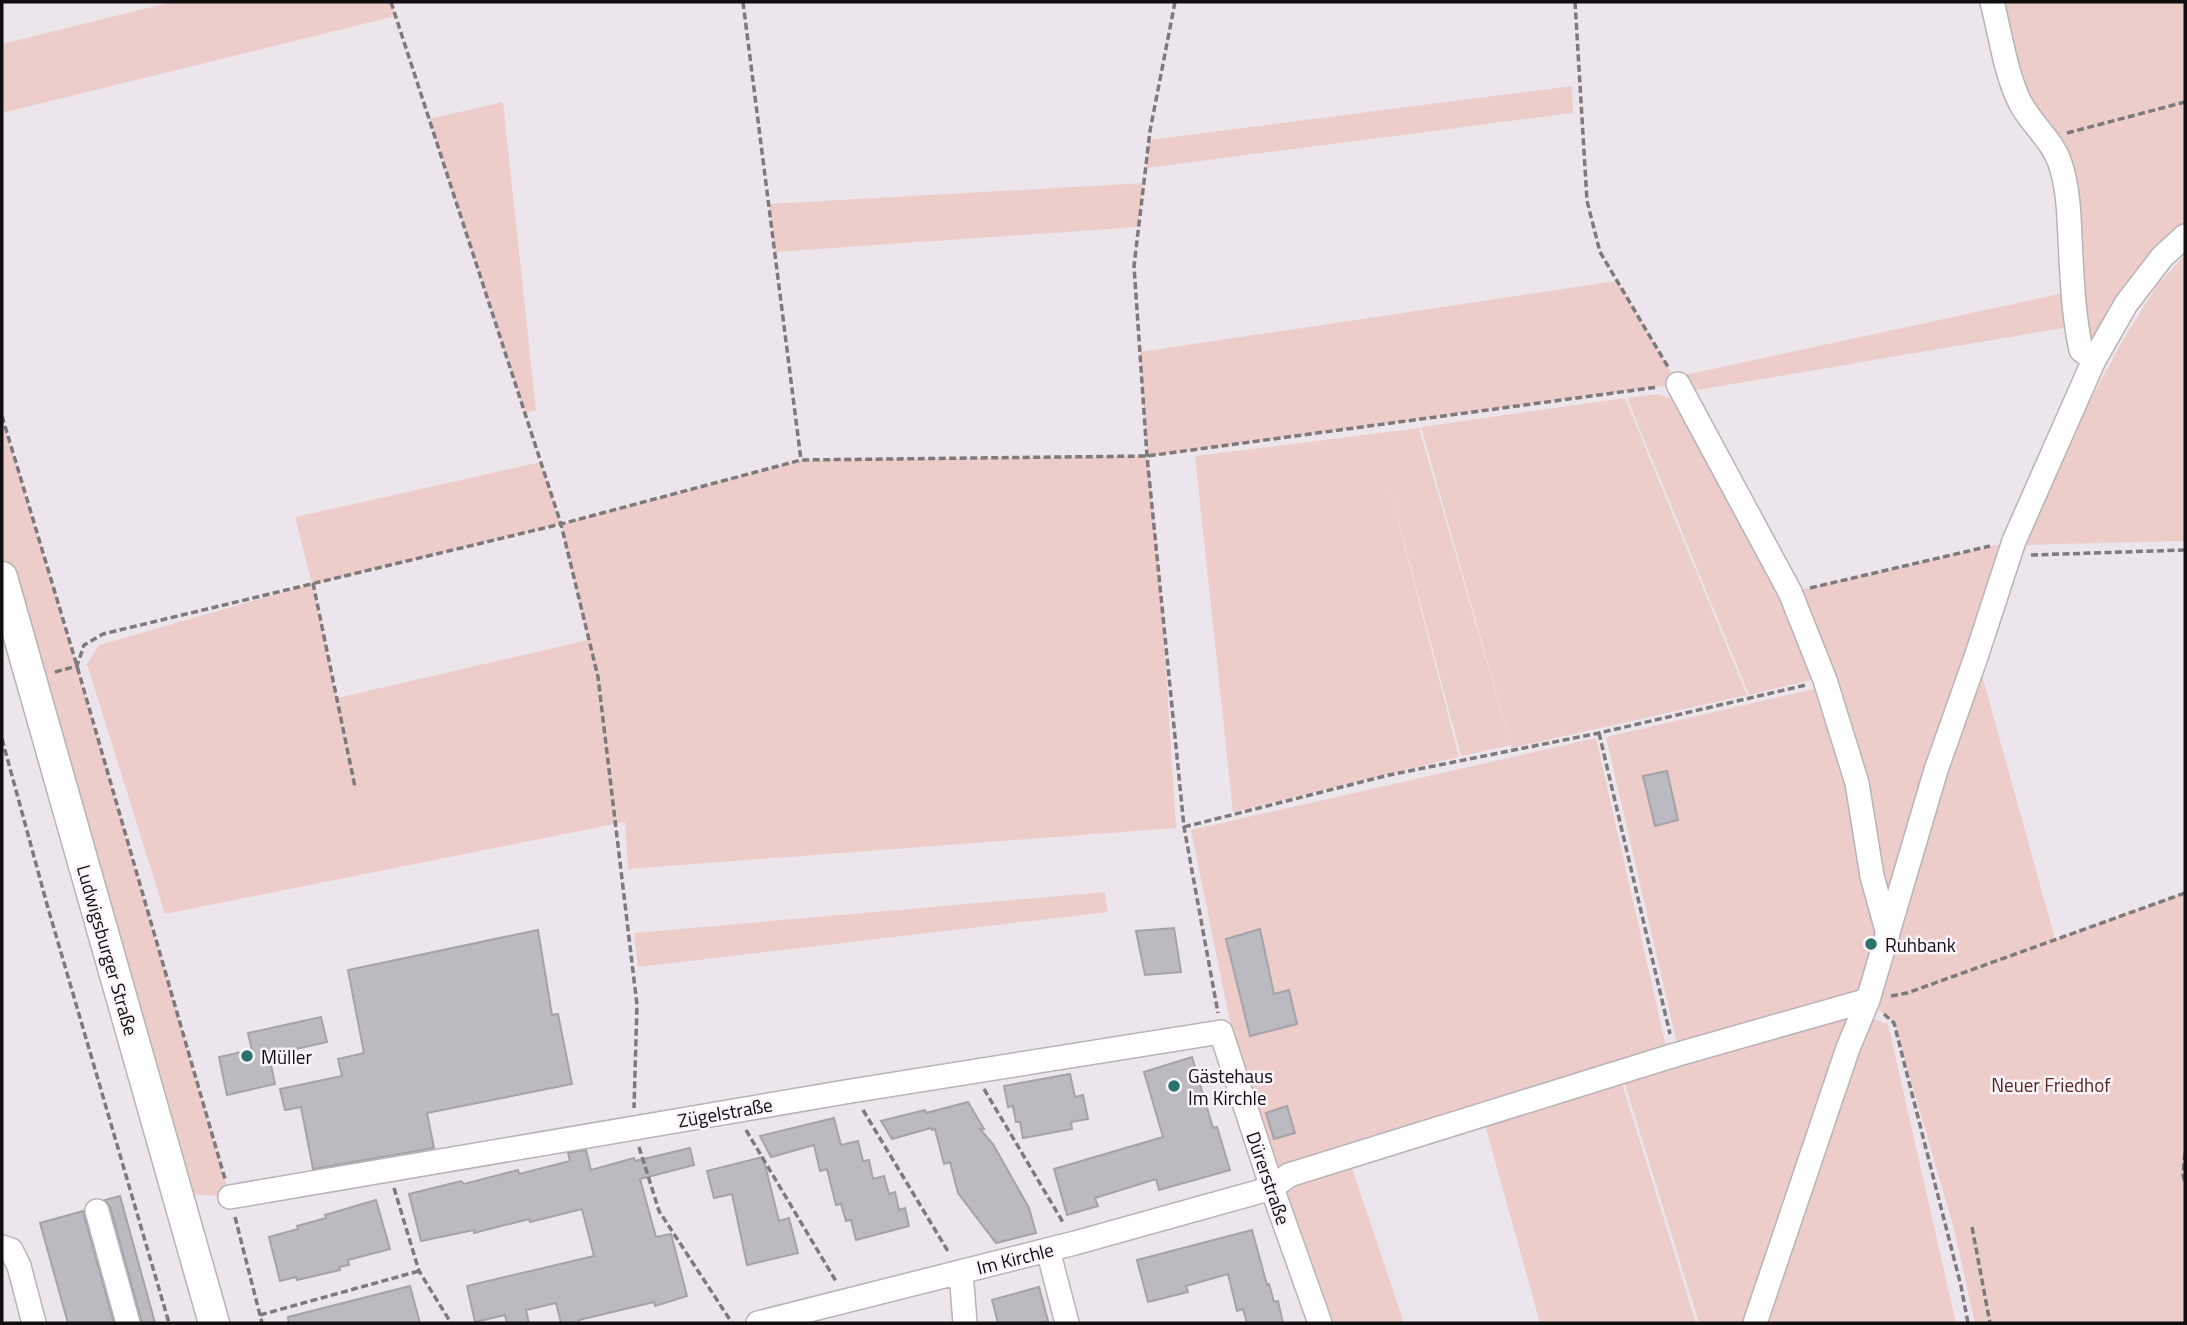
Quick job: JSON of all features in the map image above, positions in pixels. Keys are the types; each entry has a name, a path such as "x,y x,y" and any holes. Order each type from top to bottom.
{"main road":[{"name":"Ludwigsburger Straße","path":"2,577 214,1323"}],"street":[{"path":"1992,2 2017,97 2050,143 2060,164 2068,206 2076,326 2081,350 2094,360"},
{"path":"1755,1323 1868,1000 1933,782 2011,548 2094,360 2126,304 2162,257 2185,236"},
{"path":"1678,384 1790,592 1825,680 1857,783 1872,876 1888,934"},
{"name":"Im Kirchle","path":"758,1323 1075,1243 1272,1188 1289,1175 1675,1055 1868,1000"},
{"name":"Zügelstraße","path":"230,1197 734,1110 1221,1032"},
{"name":"Dürerstraße","path":"1221,1032 1320,1323"},
{"path":"97,1211 128,1323"},
{"path":"2,1247 11,1250 19,1266 34,1323"},
{"path":"1048,1250 1067,1323"},
{"path":"961,1272 965,1323"}],"path":[{"path":"391,2 561,524 598,677 637,1005 634,1128 659,1211 732,1323"},
{"path":"743,2 801,460"},
{"path":"1175,2 1150,131 1134,266 1147,456 1184,827 1221,1032"},
{"path":"77,666 84,645 103,634 561,524 801,460 1147,456 1678,384 1600,252 1587,201 1575,2"},
{"path":"2050,143 2066,133 2185,102"},
{"path":"2,415 230,1197 262,1323"},
{"path":"1790,592 2011,548 2185,550"},
{"path":"313,583 355,787"},
{"path":"31,678 77,666"},
{"path":"1184,827 1389,775 1599,733 1825,680"},
{"path":"1599,733 1675,1055"},
{"path":"2,739 48,908 169,1323"},
{"path":"1868,1000 1907,993 2185,893"},
{"path":"1868,1000 1894,1023 1968,1323"},
{"path":"974,1072 1075,1243"},
{"path":"851,1091 961,1272"},
{"path":"734,1110 848,1300"},
{"path":"2185,1153 2185,1182"},
{"path":"388,1170 419,1271 451,1323"},
{"path":"1972,1227 1990,1323"},
{"path":"260,1315 419,1271"}],"green space":[{"path":"172,2 391,2 396,16 2,113 2,44"},
{"path":"1993,2 2185,2 2185,223 2128,286 2094,360 2075,326 1691,391 1680,376 2073,291 2068,206 2032,121"},
{"path":"1572,86 1573,113 1146,168 1149,140"},
{"path":"503,102 536,410 525,414 429,119"},
{"path":"1144,183 1138,227 775,252 769,204"},
{"path":"2185,255 2185,541 2024,545 2071,435 2123,340 2158,284"},
{"path":"1617,281 1678,384 1148,456 1162,602 1176,828 628,869 625,822 165,914 87,664 99,645 312,584 295,517 541,462 561,524 801,460 1147,456 1140,352","holes":["561,524 588,640 337,698 313,584"]},
{"path":"1657,394 1681,402 1784,593 1820,678 1749,695 1627,398"},
{"path":"1625,398 1747,695 1512,748 1421,427"},
{"path":"2,416 230,1197 177,1193 2,577"},
{"path":"1419,428 1511,745 1461,756 1387,478 1459,757 1233,812 1195,456"},
{"name":"Neuer Friedhof","path":"2014,541 1977,657 2055,939 2185,893 2185,1323 1975,1323 1953,1225 1894,1023 1868,1000 1888,934 1857,783 1790,592"},
{"path":"1822,687 1852,786 1876,932 1867,975 1855,993 1678,1048 1606,737"},
{"path":"1596,738 1667,1051 1280,1172 1231,1027 1191,830"},
{"path":"1105,892 1108,912 638,967 634,933"},
{"path":"1850,1011 1888,1024 1956,1323 1699,1323 1623,1078"},
{"path":"1621,1080 1696,1323 1540,1323 1485,1125"},
{"path":"1351,1165 1404,1323 1334,1323 1286,1189"}],"building":[{"path":"1667,771 1678,820 1655,826 1643,776"},
{"path":"1174,928 1181,972 1145,975 1136,931"},
{"path":"1260,929 1274,994 1289,990 1297,1024 1250,1036 1226,939"},
{"path":"538,930 552,1015 558,1014 572,1084 427,1113 434,1148 313,1169 301,1107 285,1110 280,1089 342,1076 338,1059 364,1053 348,970"},
{"name":"Müller","path":"321,1017 327,1042 269,1055 275,1084 227,1095 219,1057 252,1050 248,1033"},
{"path":"1192,1057 1213,1128 1217,1127 1230,1170 1159,1190 1156,1179 1095,1198 1098,1206 1067,1215 1054,1169 1163,1137 1144,1072"},
{"path":"1070,1074 1075,1097 1083,1095 1088,1119 1071,1122 1072,1129 1023,1138 1013,1106 1008,1107 1004,1086"},
{"path":"968,1102 984,1129 980,1129 993,1144 1029,1208 1036,1233 996,1243 958,1193 950,1162 944,1164 935,1129 892,1139 881,1121"},
{"path":"1287,1106 1295,1133 1274,1139 1266,1113"},
{"path":"834,1118 841,1145 858,1141 863,1161 869,1160 873,1179 884,1176 889,1194 895,1192 899,1210 905,1208 909,1226 856,1240 851,1220 846,1221 841,1204 836,1205 827,1169 820,1171 814,1145 771,1157 760,1136"},
{"path":"690,1148 694,1165 640,1179 656,1237 671,1234 687,1296 655,1306 654,1302 579,1320 580,1323 561,1323 556,1303 526,1310 529,1323 507,1323 505,1315 475,1322 467,1286 594,1256 582,1209 530,1222 529,1219 474,1233 474,1230 421,1241 409,1194 518,1170 519,1174 570,1161 568,1153 586,1150 591,1170 634,1158 635,1161"},
{"path":"763,1157 779,1221 789,1218 798,1253 747,1265 732,1194 714,1198 707,1171"},
{"path":"120,1196 155,1323 142,1323 110,1207 105,1200"},
{"path":"376,1200 390,1249 348,1260 349,1265 339,1267 340,1270 280,1281 269,1237 326,1218 325,1215"},
{"path":"83,1211 114,1323 68,1323 40,1223"},
{"path":"1252,1230 1267,1285 1269,1284 1274,1302 1278,1301 1283,1323 1247,1323 1243,1309 1237,1311 1228,1274 1186,1286 1188,1292 1148,1302 1137,1260"},
{"path":"410,1286 420,1323 289,1323 288,1317"},
{"path":"1039,1287 1048,1321 998,1323 992,1300"}],"place":[{"name":"Ruhbank","path":"1871,944"},
{"name":"Müller","path":"247,1056"},
{"name":"Gästehaus Im Kirchle","path":"1174,1086"}]}
